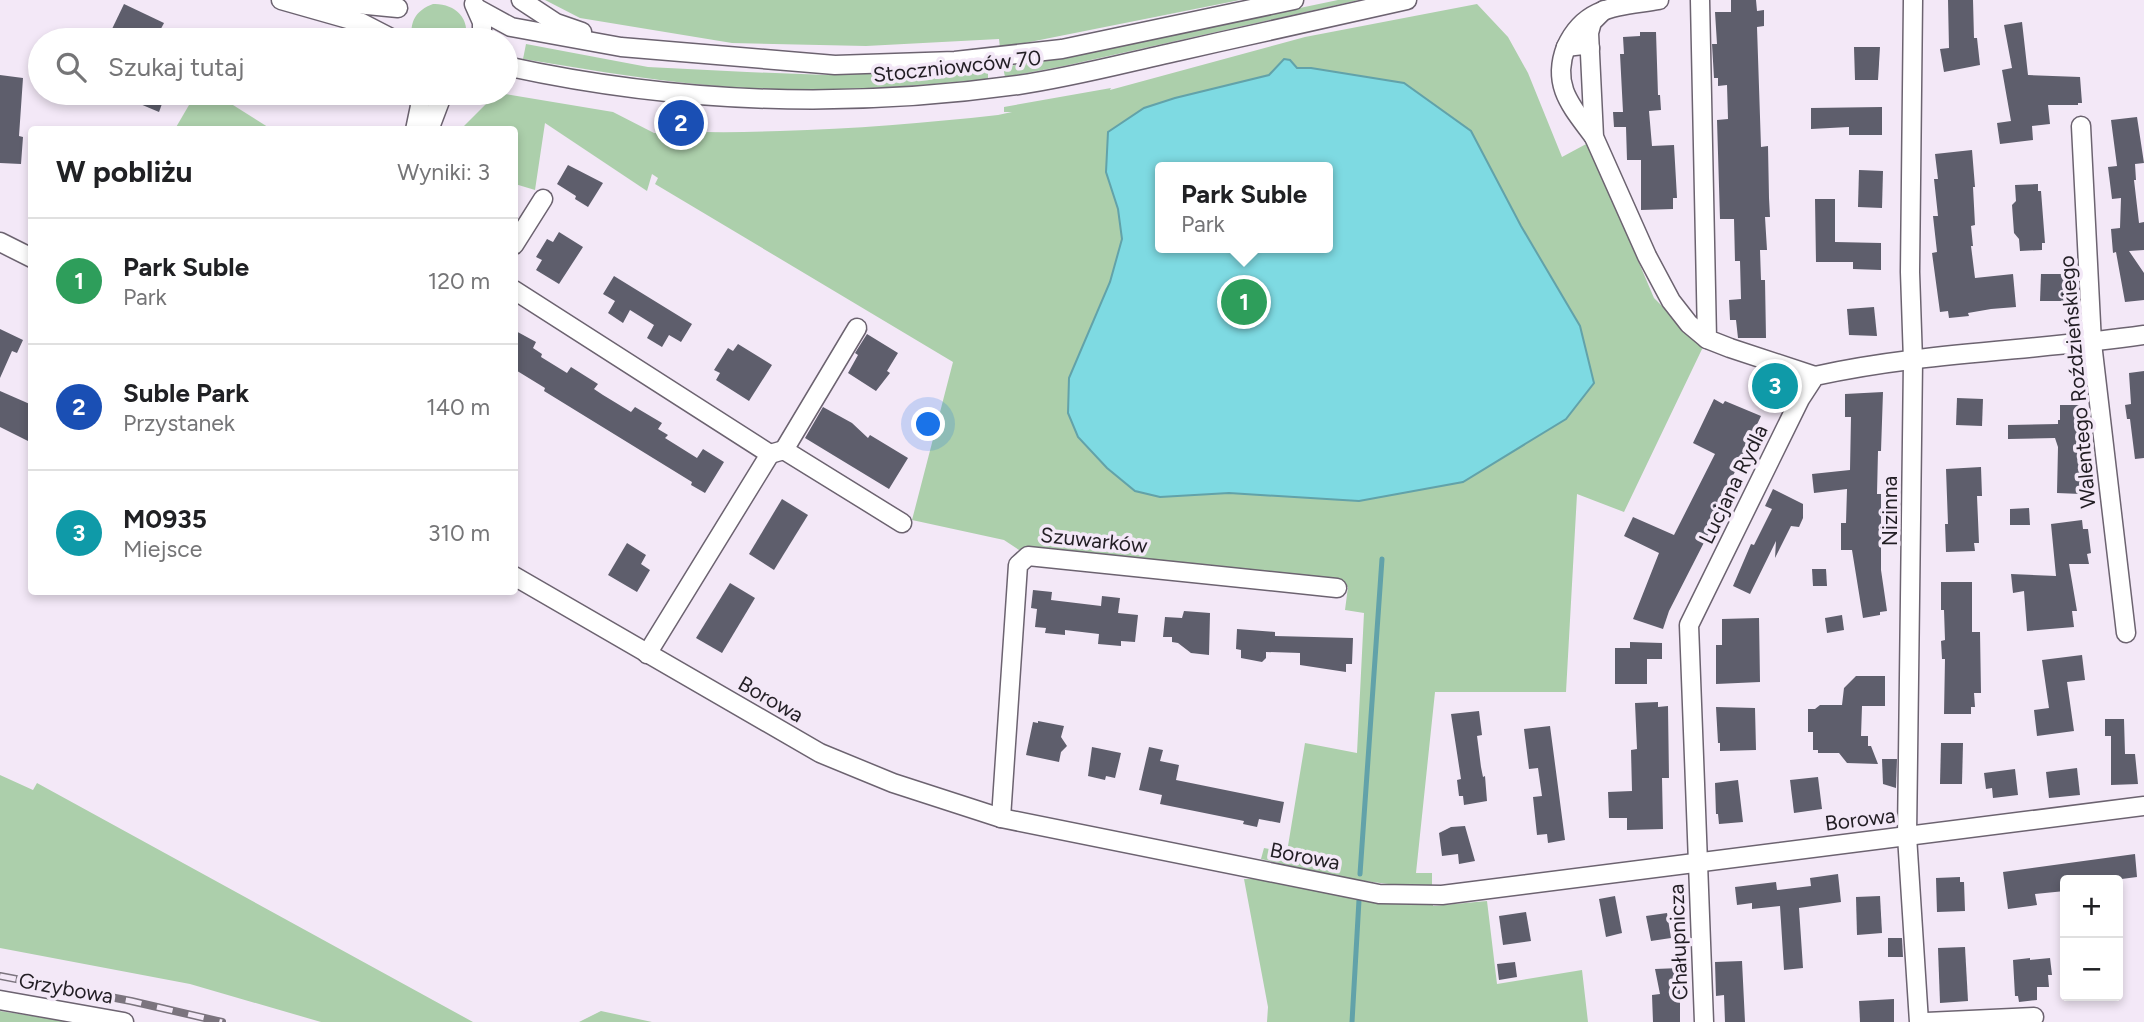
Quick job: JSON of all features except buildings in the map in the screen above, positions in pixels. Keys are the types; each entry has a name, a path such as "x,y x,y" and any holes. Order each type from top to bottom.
{"street":[{"path":"281,0 371,28"},
{"path":"315,0 402,4 394,18 394,28"},
{"path":"521,0 556,23 621,47"},
{"name":"Stoczniowców 70","path":"518,28 621,47 835,65 955,61 1062,49 1294,0"},
{"name":"Stoczniowców 70","path":"518,68 677,94 812,101 905,96 1008,86 1070,76 1407,0"},
{"path":"1658,0 1604,10 1581,23 1572,34 1561,61 1562,85 1570,105 1594,137 1647,256 1671,301 1689,324 1707,339 1815,376 1849,368 2092,343 2144,335"},
{"path":"1700,0 1707,339"},
{"name":"Nizinna","path":"1913,0 1910,272 1913,361 1907,836 1919,1022"},
{"path":"474,4 482,28"},
{"name":"Stoczniowców 70","path":"474,4 516,28"},
{"path":"1594,137 1589,33 1592,22 1604,10"},
{"path":"1566,47 1583,45 1590,48"},
{"path":"416,126 420,105"},
{"path":"431,126 438,105"},
{"name":"Walentego Roździeńskiego","path":"2081,126 2092,343 2126,633"},
{"path":"518,239 543,199"},
{"path":"0,242 28,256"},
{"path":"518,292 777,452 902,523"},
{"path":"648,654 857,328"},
{"name":"Lucjana Rydla","path":"1698,861 1689,625 1800,399 1815,376"},
{"name":"Szuwarków","path":"1001,818 1018,565 1028,556 1338,588"},
{"name":"Borowa","path":"518,578 820,753 893,783 1001,818 1379,894 1442,895 2144,806"},
{"name":"Chałupnicza","path":"1698,861 1704,1022"},
{"name":"Grzybowa","path":"0,1000 124,1022"},
{"path":"1926,1022 2034,1017"}],"green space":[{"path":"545,0 1240,0 1000,48 999,39 866,46 732,43 580,18"},
{"path":"1338,0 1359,0 1005,77 1003,67 1066,57"},
{"path":"433,4 448,6 459,13 465,28 412,28 415,18"},
{"path":"1477,4 1508,37 1528,73 1562,157 1588,143 1654,298 1703,347 1624,512 1577,494 1566,692 1435,692 1416,873 1432,873 1432,886 1367,881 1261,859 1264,848 1287,852 1305,743 1357,753 1364,613 1345,610 1348,587 1028,556 1004,540 912,520 953,362 655,184 658,178 652,174 647,191 545,123 535,190 518,185 518,126 464,126 485,105 518,105 518,96 613,112 654,133 681,133 835,129 998,115 1012,112 1004,112 1004,107 1111,88 1110,90 1305,37"},
{"path":"526,44 648,67 827,75 988,68 988,79 837,89 718,86 523,59"},
{"path":"189,105 233,105 266,126 177,126"},
{"path":"0,775 33,790 37,783 473,1022 321,1022 190,984 0,948"},
{"path":"1244,879 1271,879 1433,902 1433,906 1487,901 1497,984 1582,970 1588,1022 1267,1022 1268,1007"},
{"path":"0,1011 71,1022 0,1022"},
{"path":"601,1011 652,1022 579,1022"}],"water":[{"path":"1284,59 1290,60 1297,68 1404,83 1471,131 1521,226 1580,326 1594,383 1566,419 1463,482 1359,501 1229,493 1160,497 1135,491 1107,468 1078,437 1068,413 1069,378 1110,282 1122,239 1118,209 1106,172 1108,132 1144,108 1269,75"}],"waterway":[{"path":"1360,874 1382,559"},
{"path":"1352,1022 1359,900"}],"railway":[{"path":"0,976 222,1022"}],"place":[{"name":"Suble Park","path":"681,123"},
{"name":"Park Suble","path":"1244,302"},
{"name":"M0935","path":"1775,386"}]}
